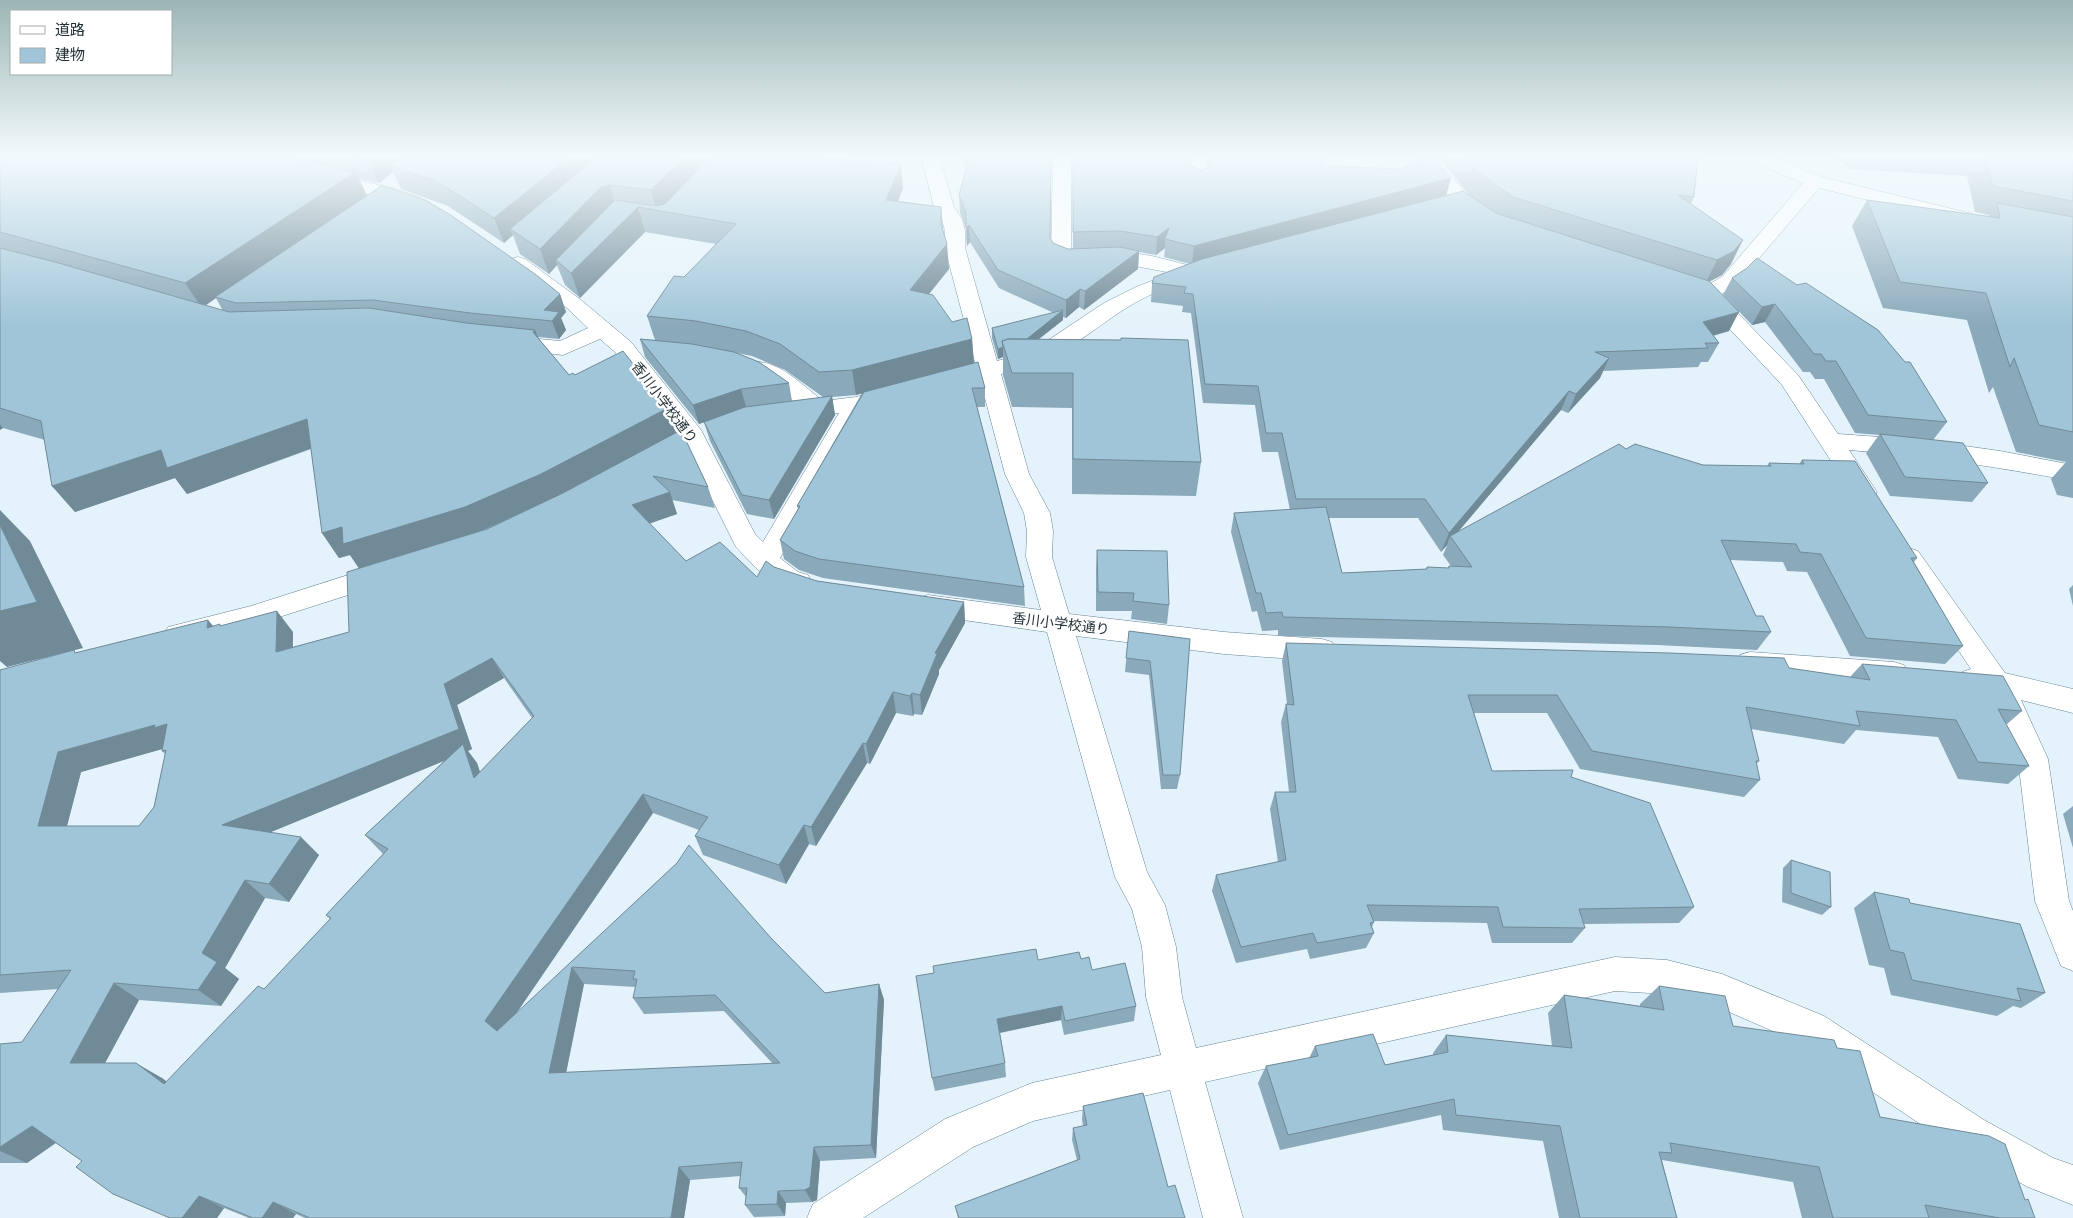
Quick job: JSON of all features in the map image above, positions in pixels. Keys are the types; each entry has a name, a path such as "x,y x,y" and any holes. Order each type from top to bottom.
{"street":[{"path":"948,213 952,219 955,231 955,248 1016,474 1035,504 1041,527 1039,557 1132,877 1148,904 1159,947 1164,997 1223,1218"},
{"path":"773,414 856,404 1023,361 1058,344 1111,307 1143,291 1202,269 1119,257 1068,259 1061,255 1061,213"},
{"path":"1471,213 1497,226"},
{"path":"1788,213 1730,280 1698,291 1790,380 1875,509"},
{"path":"1946,213 1988,223"},
{"name":"香川小学校通り","path":"505,250 557,279 623,348 692,437 745,540 765,561 789,579 822,590"},
{"path":"487,341 563,348 603,329"},
{"path":"623,348 650,350"},
{"path":"739,362 775,376 819,409"},
{"path":"765,561 856,404"},
{"path":"1830,441 1922,448 2000,458 2073,473"},
{"path":"1897,541 1996,682 2008,703 2033,759 2052,901 2073,954"},
{"path":"154,642 251,616 402,568"},
{"name":"香川小学校通り","path":"908,602 1060,624 1254,647 1343,651"},
{"path":"1723,661 1808,665 1917,675"},
{"path":"1946,678 1996,682 2073,701"},
{"path":"827,1218 959,1133 1032,1102 1615,974 1667,977 1722,991 1811,1029 1970,1134 2042,1173 2073,1185"}],"building":[{"path":"0,213 293,213 185,283 0,232"},
{"path":"341,213 447,213 535,274 560,294 544,310 559,312 552,321 470,313 373,300 236,303 215,297"},
{"path":"486,213 500,213 494,218"},
{"path":"529,213 576,213 540,249 510,229"},
{"path":"602,213 632,213 571,273 556,260"},
{"path":"672,213 941,213 941,224 947,244 910,290 933,295 952,322 967,318 972,339 852,370 819,372 780,344 746,331 696,321 647,316 674,276 684,277 736,224"},
{"path":"966,213 1050,213 1050,238 1053,243 1068,249 1120,247 1139,251 1085,291 1080,289 1066,300 998,270 969,225 966,228"},
{"path":"1073,213 1319,213 1194,246 1165,239 1169,228 1157,237 1120,231 1073,232"},
{"path":"1379,213 1496,213 1709,281 1739,312 1703,322 1719,343 1705,343 1708,348 1595,352 1609,358 1576,394 1569,391 1449,533 1425,499 1296,499 1282,433 1266,433 1258,386 1205,384 1193,294 1184,293 1186,287 1152,283 1154,277 1202,259"},
{"path":"1564,213 1704,213 1743,240 1734,251 1717,260"},
{"path":"1872,213 1962,213 2000,218 1999,213 2050,213 2073,217 2073,432 2039,425 2014,358 2010,367 1986,293 1900,282"},
{"path":"0,248 229,312 369,308 466,323 535,330 533,332 569,375 573,373 575,375 623,351 668,408 541,474 465,507 343,544 342,527 322,533 307,419 167,468 161,450 52,486 41,421 0,408"},
{"path":"1757,258 1797,285 1806,283 1878,330 1905,362 1910,362 1947,422 1868,415 1836,361 1826,361 1821,354 1814,354 1775,304 1762,307 1732,278 1747,268"},
{"path":"1063,310 1027,339 1008,339 1002,341 1003,347 998,349 992,328"},
{"path":"1121,338 1188,340 1201,462 1073,459 1073,373 1012,373 1002,341 1008,339 1121,340"},
{"path":"640,339 692,344 734,352 759,362 789,383 741,389 693,405"},
{"path":"978,362 985,388 972,388 1024,587 819,559 795,551 780,540 800,506 797,506 864,392"},
{"path":"832,396 769,500 742,495 704,422 745,407"},
{"path":"681,430 708,487 653,476 670,492 632,505 686,561 720,542 757,577 766,561 774,567 817,581 964,602 935,653 937,654 920,695 912,693 910,696 893,692 866,744 863,743 811,827 804,825 779,865 695,836 708,817 643,794 485,1021 497,1031 677,863 689,845 771,938 825,993 879,984 871,1145 814,1147 810,1187 805,1190 778,1191 777,1204 745,1205 747,1188 739,1188 742,1162 679,1167 671,1218 310,1218 273,1202 262,1218 253,1218 199,1196 182,1218 170,1218 113,1194 76,1167 82,1161 32,1126 0,1147 0,1044 22,1042 71,970 0,975 0,670 74,650 75,653 208,620 207,628 277,611 276,652 349,632 347,572 487,529 563,493","holes":["492,658 534,716 474,778 463,744 365,835 388,849 326,915 331,918 264,989 258,986 164,1084 136,1063 70,1063 114,983 198,990 217,962 202,953 245,880 269,884 301,837 222,825 459,729 444,684","167,724 162,751 166,750 154,807 139,826 38,826 58,752 155,725 154,728","572,967 635,971 633,979 637,979 633,998 715,995 780,1063 549,1073"]},
{"path":"1880,434 1963,443 1988,483 1905,477"},
{"path":"1619,444 1626,449 1635,444 1703,465 1771,466 1769,463 1804,464 1802,460 1855,461 1917,558 1911,558 1963,646 1866,638 1821,554 1800,552 1796,544 1721,540 1756,616 1763,616 1771,632 1669,627 1283,617 1282,612 1266,613 1261,593 1256,593 1234,513 1326,507 1342,573 1427,569 1427,567 1472,567 1450,536"},
{"path":"0,525 37,602 0,611"},
{"path":"1097,550 1167,551 1169,605 1133,601 1134,593 1098,592"},
{"path":"1129,631 1190,639 1180,775 1163,775 1150,661 1126,658"},
{"path":"1286,643 1669,653 1784,658 1789,668 1870,680 1862,664 2003,676 2022,711 1998,709 2029,766 1978,762 1956,720 1856,711 1860,726 1746,707 1759,761 1756,761 1760,780 1592,751 1557,695 1468,695 1492,771 1573,770 1571,777 1650,803 1694,907 1579,909 1585,928 1503,927 1498,907 1367,905 1374,922 1370,923 1374,933 1317,943 1313,933 1241,947 1216,875 1286,860 1275,792 1296,792 1286,704 1294,705"},
{"path":"1791,860 1830,872 1831,907 1791,893"},
{"path":"1874,892 1909,899 1910,903 2020,924 2045,993 2017,988 2021,1001 1912,980 1904,953 1890,950"},
{"path":"1036,949 1038,960 1079,952 1081,959 1089,957 1092,970 1125,963 1136,1006 1065,1021 1062,1006 997,1019 1005,1063 932,1078 916,976 934,973 933,966"},
{"path":"1659,986 1725,996 1733,1026 1834,1040 1837,1048 1860,1051 1880,1117 1989,1136 2005,1144 2025,1200 2028,1199 2035,1218 2000,1218 1925,1205 1929,1218 1833,1218 1819,1167 1670,1143 1672,1153 1659,1152 1677,1218 1580,1218 1560,1126 1456,1115 1454,1099 1288,1135 1266,1066 1318,1056 1315,1046 1373,1034 1385,1065 1448,1052 1446,1035 1572,1048 1564,995 1664,1010"},
{"path":"1143,1093 1168,1187 1175,1185 1185,1218 959,1218 955,1206 1080,1159 1073,1128 1087,1125 1083,1106"}]}
